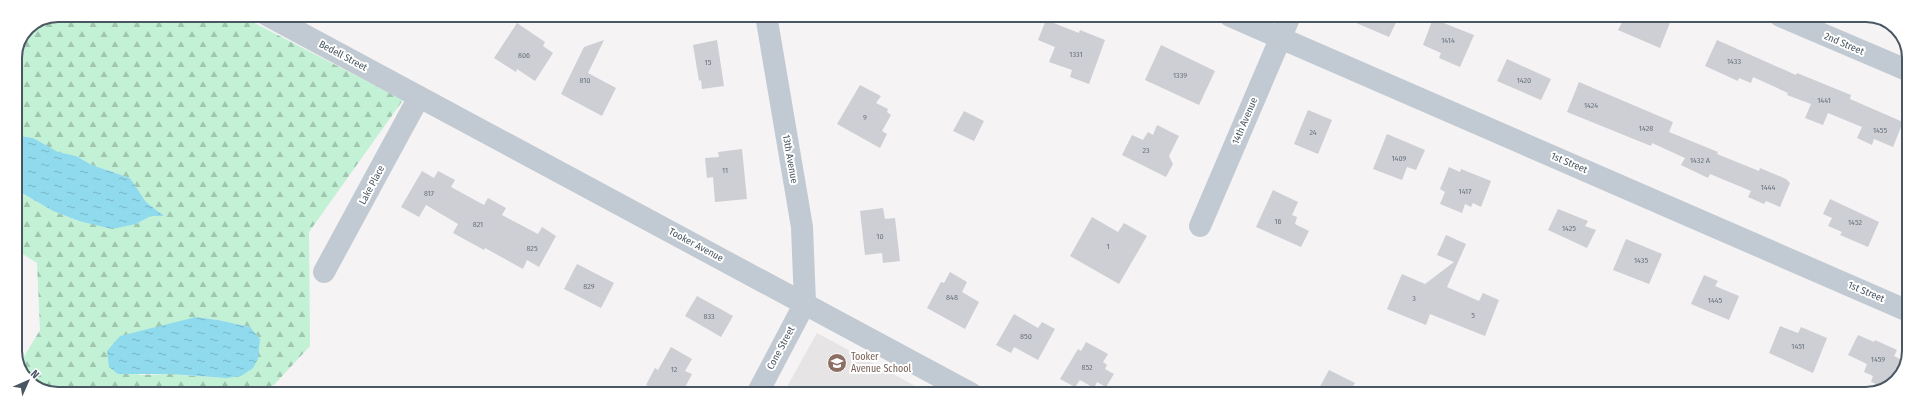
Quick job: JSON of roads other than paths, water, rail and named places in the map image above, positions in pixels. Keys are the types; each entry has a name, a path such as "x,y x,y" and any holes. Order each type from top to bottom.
{"street":[{"name":"Bedell Street","path":"280,22 419,97"},
{"name":"13th Avenue","path":"767,22 802,227 805,303"},
{"name":"1st Street","path":"1244,22 1902,308"},
{"name":"14th Avenue","path":"1200,226 1287,22"},
{"name":"2nd Street","path":"1794,22 1902,68"},
{"name":"Lake Place","path":"324,272 419,97"},
{"name":"Tooker Avenue","path":"419,97 959,387"},
{"name":"Cone Street","path":"762,387 805,303"}],"water":[{"path":"22,136 33,138 58,152 76,156 92,165 130,178 146,202 164,216 151,216 136,224 112,229 79,221 53,211 22,193"},
{"path":"196,317 250,327 260,339 258,359 253,368 241,376 226,378 170,374 118,374 109,367 107,351 120,336"}],"place":[{"name":"Tooker Avenue School","path":"837,363"}]}
